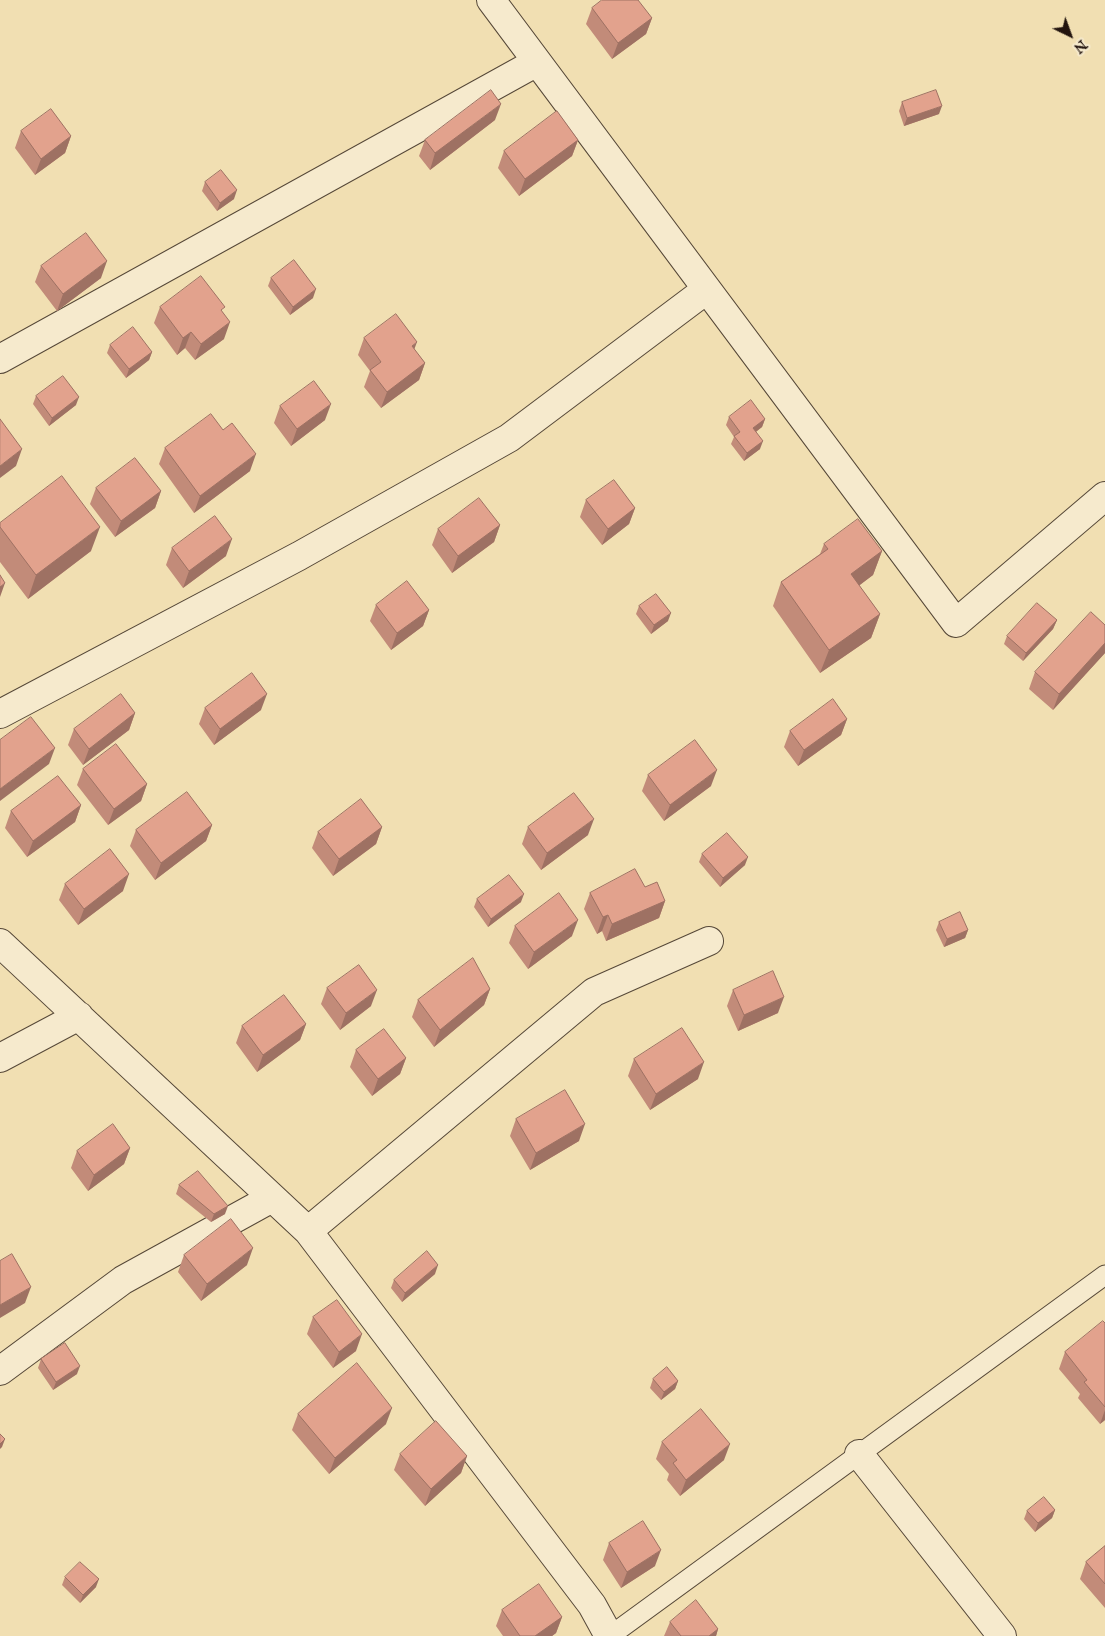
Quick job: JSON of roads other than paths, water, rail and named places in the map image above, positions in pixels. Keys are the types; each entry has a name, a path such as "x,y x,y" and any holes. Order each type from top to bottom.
{"street":[{"path":"491,0 956,623 1105,496"},
{"path":"0,359 537,62"},
{"path":"0,714 298,556 509,438 706,290"},
{"path":"308,1231 594,992 709,941"},
{"path":"0,943 308,1231 592,1606 610,1636"},
{"path":"0,1058 78,1016"},
{"path":"0,1371 124,1280 272,1198"},
{"path":"859,1454 1002,1636"}],"lane":[{"path":"610,1636 1105,1275"}]}
